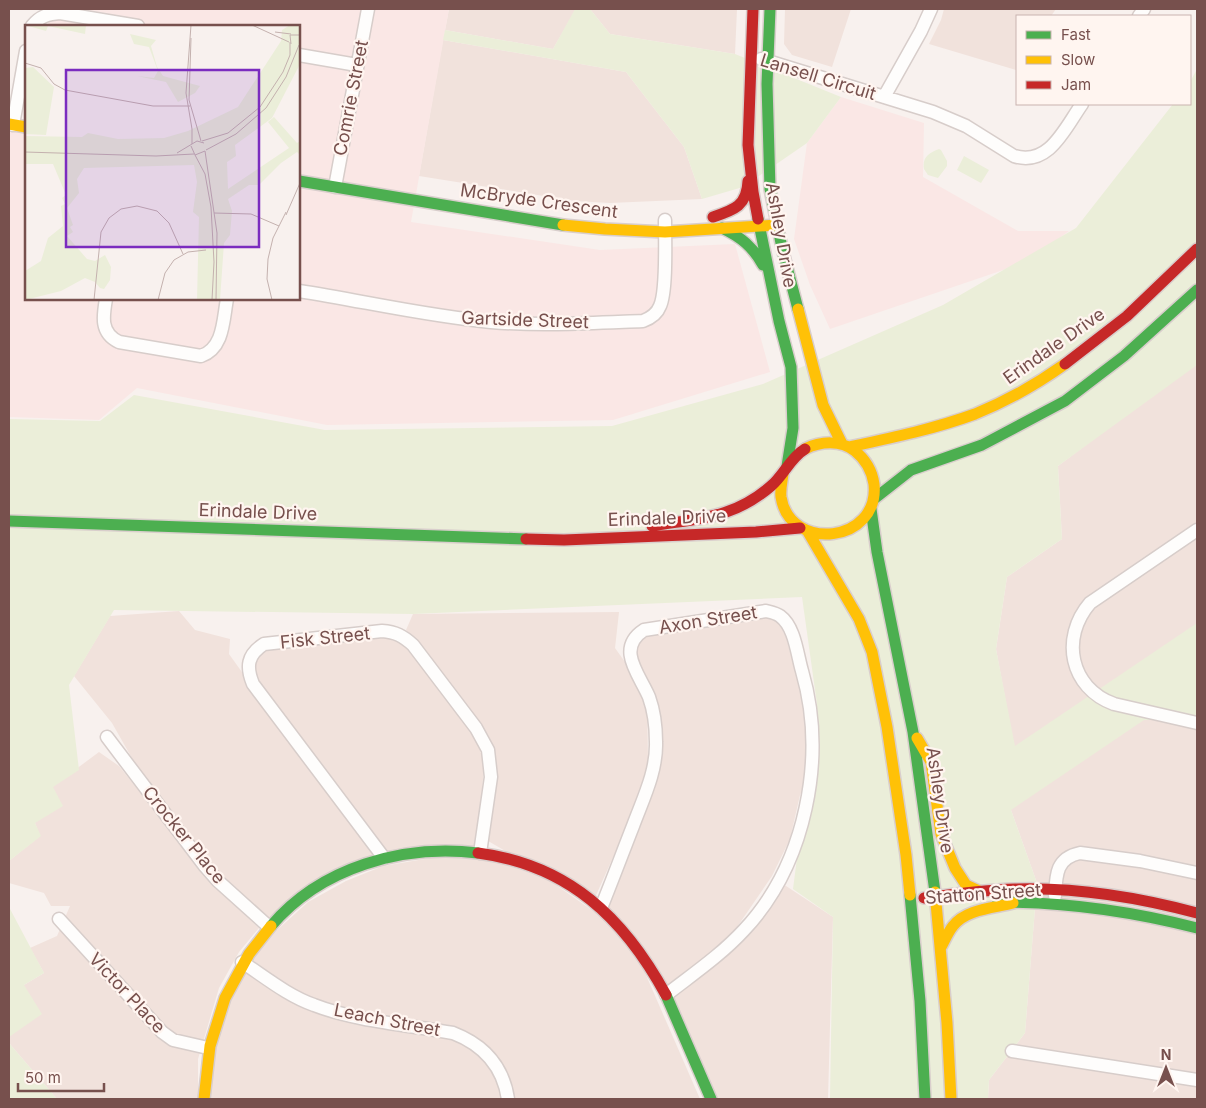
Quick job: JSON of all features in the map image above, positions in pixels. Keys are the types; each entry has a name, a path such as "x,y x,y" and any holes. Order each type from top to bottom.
{"main road":[{"name":"Ashley Drive","path":"753,9 748,145 753,192 782,334 791,367 793,428 785,470"},
{"name":"Ashley Drive","path":"770,9 768,61 770,189 782,248 823,405 846,445"},
{"path":"11,125 25,127"},
{"name":"McBryde Crescent","path":"751,160 747,174 748,189 742,204 734,210 709,217 759,220 776,219"},
{"name":"McBryde Crescent","path":"300,180 336,178 606,230 662,222"},
{"name":"McBryde Crescent","path":"391,185 510,212"},
{"name":"McBryde Crescent","path":"558,220 662,222 722,228 759,220"},
{"path":"722,228 739,236 750,245 770,277"},
{"name":"Erindale Drive","path":"846,445 940,425 966,417 1014,397 1048,376 1091,345 1153,293 1197,249"},
{"path":"872,504 874,482 871,470 864,459 846,445 824,443 805,448 795,456 785,470 781,487 782,500 787,512 804,530 820,535 836,535 850,530 862,520 872,504 911,470 982,445 1065,401 1124,356 1197,290"},
{"path":"782,334 801,319"},
{"name":"Erindale Drive","path":"506,538 653,526 720,514 739,509 757,498 785,470"},
{"name":"Ashley Drive","path":"872,504 876,547 913,732 936,896 929,910 920,1001 925,1094"},
{"name":"Erindale Drive","path":"9,521 564,540 804,530"},
{"name":"Ashley Drive","path":"804,530 859,618 872,652 887,727 911,900 929,910 941,947 951,1099"},
{"path":"913,732 931,762 942,834 955,868 966,886 979,891"},
{"path":"204,1099 208,1048 217,1014 242,962 268,928 294,903 315,887 345,871 384,858 420,851 444,850 505,857 536,867 566,882 601,908 635,944 646,959 666,995 711,1099"},
{"name":"Statton Street","path":"911,900 979,891 1056,889 1108,893 1160,902 1197,913"},
{"path":"941,947 950,929 957,921 989,909 1019,902"},
{"name":"Statton Street","path":"960,906 1019,902 1055,903 1124,911 1197,928"},
{"path":"941,1099 940,1040 947,1023"},
{"path":"920,1099 925,1094"}],"street":[{"name":"Comrie Street","path":"336,178 368,9"},
{"name":"Lansell Circuit","path":"884,97 921,31 931,9"},
{"path":"33,25 41,17 60,13 132,25"},
{"path":"300,55 357,65"},
{"path":"11,125 25,56"},
{"name":"Lansell Circuit","path":"751,56 933,112 966,126 1020,158 1033,158 1046,153 1056,143 1081,105"},
{"name":"Gartside Street","path":"300,290 448,317 493,322 579,324 643,321 656,313 663,296 662,222"},
{"path":"106,300 103,315 104,327 113,339 119,342 201,356 215,348 219,340 227,300"},
{"path":"1197,530 1090,603 1081,614 1075,628 1073,643 1077,670 1089,690 1101,699 1114,704 1197,723"},
{"name":"Axon Street","path":"601,908 648,788 655,754 654,720 649,698 632,665 630,653 633,641 644,630 766,611 778,615 785,621 790,630 805,682 812,736 811,772 806,807 796,842 782,874 766,903 745,929 722,952 666,995"},
{"name":"Fisk Street","path":"384,858 253,684 249,673 250,660 255,650 264,644 394,632 404,637 413,645 480,734 488,750 491,777 480,853"},
{"name":"Crocker Place","path":"107,737 204,865 218,881 268,928"},
{"name":"Statton Street","path":"1055,903 1056,878 1059,868 1064,860 1071,855 1080,853 1140,861 1197,873"},
{"name":"Victor Place","path":"59,919 162,1032 173,1040 208,1048"},
{"name":"Leach Street","path":"242,962 312,1005 338,1013 453,1033 470,1039 490,1057 501,1074 508,1099"},
{"path":"1012,1051 1197,1080"}],"shaded area":[{"path":"51,9 449,9 411,222 600,250 735,244 770,372 613,420 327,425 137,388 99,420 9,417 9,117 25,120 25,300 300,300 300,25 48,25"},
{"path":"449,9 576,9 553,49 445,30"},
{"path":"590,9 737,9 735,54 610,34"},
{"path":"785,9 851,9 832,67 792,55 784,44"},
{"path":"944,9 1056,9 1052,15 1016,15 1016,70 929,44 941,20"},
{"path":"443,40 626,72 684,147 702,199 610,203 575,201 419,176"},
{"path":"841,97 924,123 923,177 1018,231 1069,231 1041,252 1009,268 830,329 810,285 794,239 807,143"},
{"path":"1197,361 1197,1099 988,1099 989,1080 1025,1033 1037,883 1011,810 1014,746 996,649 1007,577 1062,539 1058,466"},
{"path":"179,611 195,630 230,639 229,654 373,855 273,923 226,879 205,855 133,760 112,723 74,676 110,616"},
{"path":"766,611 780,625 786,637 809,710 811,764 800,795 790,839 772,876 726,943 783,884 833,917 828,1099 718,1099 674,997 723,947 668,985 608,906 613,897 654,766 649,698 645,675 638,661 630,653 638,634 650,636"},
{"path":"619,612 615,648 647,693 648,761 623,835 593,902 483,838 497,773 494,750 488,735 480,723 424,649 406,630 413,614"},
{"path":"385,638 398,640 408,649 476,739 482,756 484,770 475,853 388,858 253,684 256,661 262,652 272,649"},
{"path":"99,752 119,766 214,885 259,928 239,952 219,988 198,1059 198,1099 57,1099 9,1043 9,1036 24,985 44,973 30,948 57,936 70,906 51,906 44,893 9,883 9,861 40,836 35,823 52,787"},
{"path":"466,852 546,878 629,936 700,1099 208,1099 206,1063 242,962 308,902 346,881 383,866"}],"green space":[{"path":"575,9 590,9 610,34 735,54 841,97 807,143 743,187 702,199 684,147 626,72 443,40 445,30 553,49"},
{"path":"1197,69 1197,365 1058,466 1062,539 1007,577 996,649 1015,746 1197,623 1197,720 1144,720 1011,810 1037,883 1025,1033 989,1080 988,1099 830,1099 833,917 793,889 817,704 802,597 413,614 114,610 69,685 79,770 53,787 63,806 35,823 41,836 9,861 9,419 100,421 134,395 325,430 612,426 763,384 943,305 1076,228 1172,105 1191,105 1191,80"},
{"path":"939,149 947,161 947,166 938,178 928,175 924,169 924,161 932,152"},
{"path":"964,156 989,170 981,183 957,170"},
{"path":"9,907 44,973 24,985 42,1014 9,1037"},
{"path":"9,1043 57,1099 9,1099"}],"traffic: fast":[{"path":"770,9 767,84 770,189 782,248 798,309"},
{"path":"300,181 563,225"},
{"path":"758,219 779,321 791,367 793,428 787,466"},
{"path":"722,228 746,243 763,265"},
{"path":"874,499 911,470 982,445 1065,401 1124,356 1197,290"},
{"path":"871,509 877,552 913,732 935,892"},
{"path":"9,521 526,539"},
{"path":"271,926 291,906 314,888 365,864 421,852 450,851 478,853"},
{"path":"910,895 920,1001 925,1099"},
{"path":"998,902 1023,902 1123,912 1197,928"},
{"path":"666,995 711,1099"}],"traffic: slow":[{"path":"9,124 25,127"},
{"path":"563,225 665,232 777,225"},
{"path":"798,309 823,405 842,444"},
{"path":"849,447 928,429 975,414 1022,392 1065,364"},
{"path":"783,474 781,497 788,515 800,527 816,533 833,534 850,529 863,519 872,504 874,484 870,470 862,458 849,447 837,443 818,444 805,449"},
{"path":"808,532 859,619 872,652 887,727 910,895"},
{"path":"917,738 931,762 941,834 955,868 966,885 979,891"},
{"path":"935,892 947,1023 951,1099"},
{"path":"941,947 953,926 965,916 981,910 1013,903"},
{"path":"204,1099 210,1046 225,998 249,954 271,926"}],"traffic: jam":[{"path":"753,9 748,145 758,219"},
{"path":"713,217 733,209 742,202 748,181"},
{"path":"1065,364 1127,316 1197,249"},
{"path":"652,526 700,519 743,505 771,486 795,457 805,449"},
{"path":"526,539 564,540 756,532 800,528"},
{"path":"478,853 510,859 540,869 566,883 590,900 612,919 632,942 650,967 666,995"},
{"path":"924,898 1004,890 1084,891 1152,902 1197,913"}]}
